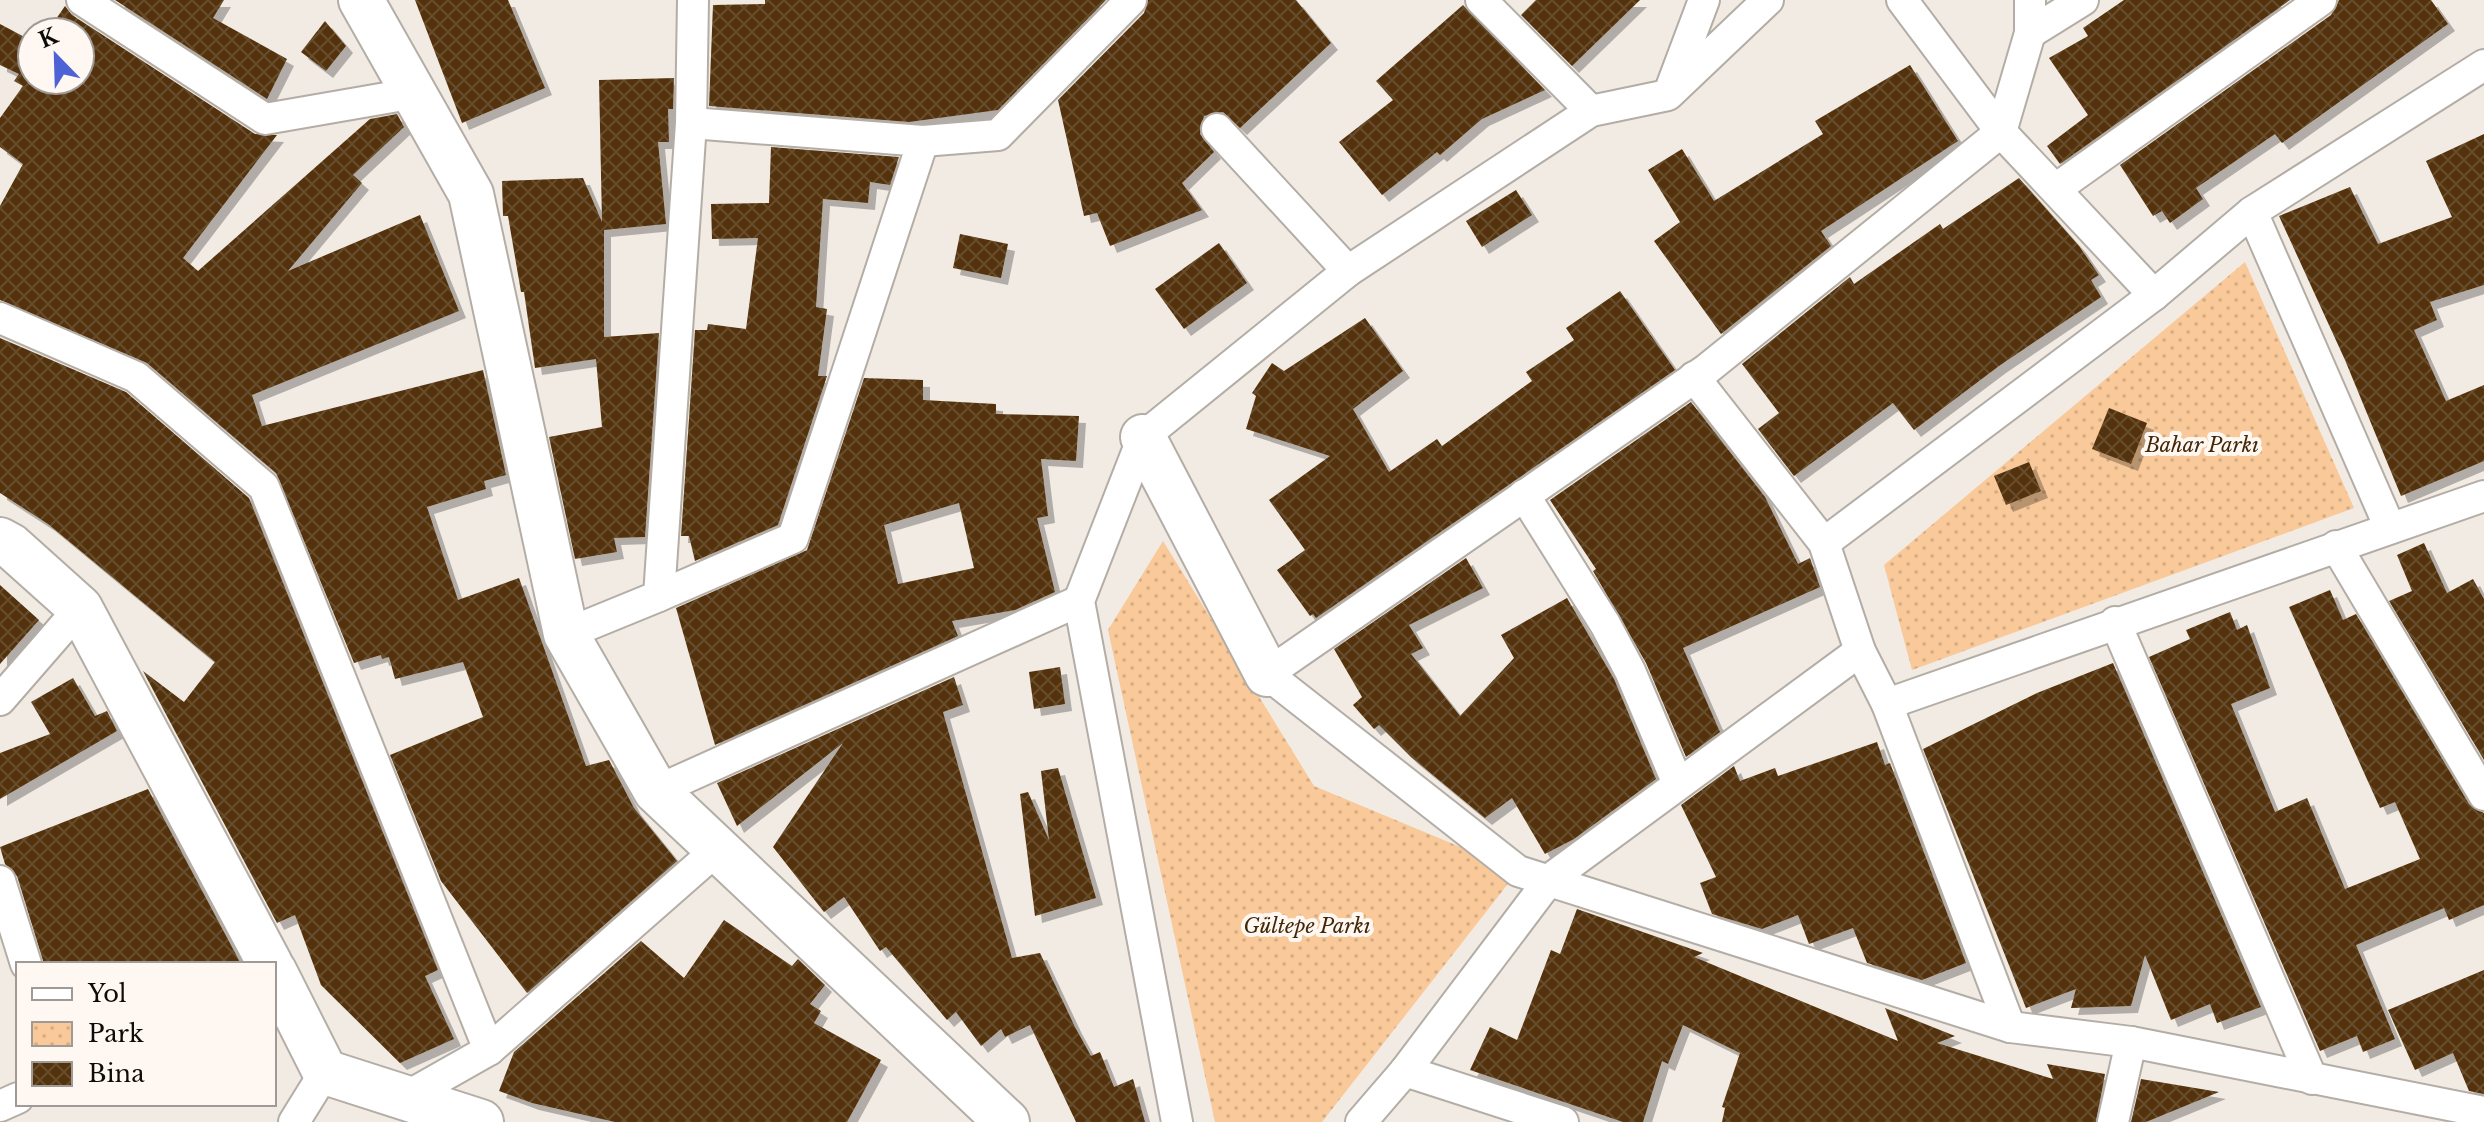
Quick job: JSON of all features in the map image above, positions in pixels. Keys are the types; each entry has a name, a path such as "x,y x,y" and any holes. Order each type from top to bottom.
{"street":[{"path":"82,0 265,119 415,93"},
{"path":"361,0 471,194 566,634 656,791 1007,1122"},
{"path":"659,596 691,123 693,0"},
{"path":"691,123 923,141 998,135 1131,0"},
{"path":"1481,0 1591,111"},
{"path":"1668,95 1704,0"},
{"path":"1177,1122 1079,601 1143,437 1348,271 1591,111 1668,95 1768,0"},
{"path":"1902,0 2001,132 2057,188 2154,295"},
{"path":"1267,674 1694,377 2001,132 2030,33 2030,0"},
{"path":"2030,33 2083,0"},
{"path":"2057,188 2321,0"},
{"path":"1824,543 2154,295 2252,212 2484,65"},
{"path":"1217,129 1348,271"},
{"path":"566,634 793,538 923,141"},
{"path":"2252,212 2390,528"},
{"path":"0,318 136,377 264,487 489,1050"},
{"path":"1694,377 1824,543 1860,651 1887,704 2010,1027"},
{"path":"1143,437 1267,674 1518,871 2010,1027 2131,1042 2484,1112"},
{"path":"1524,495 1624,659 1678,784"},
{"path":"1887,704 2115,622 2484,496"},
{"path":"0,540 11,546 80,608 269,962"},
{"path":"2336,546 2484,795"},
{"path":"656,791 1079,601"},
{"path":"0,700 80,608"},
{"path":"2115,622 2312,1079"},
{"path":"1361,1122 1405,1071 1550,879 1860,651"},
{"path":"406,1097 489,1050 719,848"},
{"path":"0,881 25,962"},
{"path":"280,995 325,1072 481,1122"},
{"path":"2113,1122 2131,1042"},
{"path":"1405,1071 1563,1122"},
{"path":"294,1122 325,1072"}],"green space":[{"name":"Bahar Parkı","path":"2245,262 2354,508 1912,670 1884,565"},
{"name":"Gültepe Parkı","path":"1163,541 1314,786 1518,871 1322,1122 1215,1122 1108,630"}],"building":[{"path":"115,0 224,0 213,18 287,59 267,99"},
{"path":"415,0 508,0 545,88 462,123"},
{"path":"765,0 1106,0 998,110 909,122 709,106 713,5 765,4"},
{"path":"1148,0 1296,0 1331,43 1240,128 1223,112 1204,116 1200,134 1214,152 1182,183 1202,210 1110,246 1097,213 1084,216 1058,100 1144,13"},
{"path":"1536,0 1640,0 1572,66 1521,15"},
{"path":"2124,0 2290,0 2060,164 2047,146 2088,115 2049,58 2088,36 2083,28"},
{"path":"2339,0 2431,0 2448,24 2282,143 2275,134 2196,188 2203,199 2170,223 2162,211 2153,216 2120,165 2331,15"},
{"path":"1463,5 1545,90 1482,119 1440,155 1437,152 1382,195 1339,142 1393,100 1376,81"},
{"path":"65,6 74,16 58,16"},
{"path":"325,21 346,46 326,71 301,52"},
{"path":"0,24 16,32 16,73 0,65"},
{"path":"96,31 255,134 277,135 183,258 198,271 370,119 397,114 404,127 353,175 362,183 288,271 420,215 459,311 252,395 262,426 483,370 506,475 484,481 486,489 427,507 458,600 519,578 586,766 609,760 634,808 677,861 527,993 441,881 390,755 483,717 463,662 395,679 389,657 382,659 381,655 354,663 276,473 147,363 0,300 0,206 23,164 0,147 0,118 16,96 96,96"},
{"path":"1910,65 1958,141 1821,231 1831,246 1721,334 1654,241 1680,222 1648,170 1682,149 1714,201 1823,134 1815,121"},
{"path":"674,78 673,109 668,109 669,142 658,142 666,224 604,230 604,337 659,333 645,537 614,538 617,552 575,559 549,437 602,427 596,359 535,368 524,292 521,292 508,216 503,216 502,181 583,178 602,222 599,80"},
{"path":"2484,134 2484,285 2430,302 2437,320 2414,330 2446,401 2484,385 2484,461 2401,496 2345,360 2279,216 2350,187 2378,244 2452,217 2426,161"},
{"path":"771,147 899,157 890,185 870,182 868,203 823,199 816,307 827,309 818,376 827,376 778,525 695,561 689,536 681,536 695,330 707,330 708,324 746,329 758,238 712,239 711,204 769,203"},
{"path":"2019,178 2079,246 2099,275 2091,280 2101,297 1999,366 1914,430 1893,403 1794,476 1758,429 1779,413 1742,364 1850,277 1854,284 1940,224 1943,229"},
{"path":"1516,190 1532,215 1482,247 1466,221"},
{"path":"960,234 1008,244 1001,278 953,268"},
{"path":"1219,243 1247,283 1184,329 1155,289"},
{"path":"1620,291 1675,370 1316,618 1313,614 1310,616 1277,570 1305,550 1269,500 1330,456 1246,429 1256,396 1252,393 1272,363 1284,371 1365,318 1403,371 1353,409 1389,472 1437,439 1442,446 1532,381 1526,372 1574,340 1566,328"},
{"path":"0,338 126,392 249,498 438,970 425,976 454,1039 400,1063 321,985 295,915 277,923 143,671 184,702 215,662 48,524 0,493"},
{"path":"864,378 923,380 923,400 996,404 996,414 1079,416 1076,461 1041,459 1048,516 1037,518 1055,592 1015,610 952,621 958,636 715,745 676,608 807,550","holes":["959,503 974,568 898,584 884,525"]},
{"path":"1691,402 1765,497 1798,564 1810,558 1820,587 1683,648 1720,732 1686,757 1646,663 1593,571 1596,569 1550,500"},
{"path":"2109,408 2147,423 2131,464 2092,449"},
{"path":"2029,462 2041,491 2006,505 1994,476"},
{"path":"2424,543 2447,593 2473,579 2484,599 2484,760 2389,601 2412,591 2397,555"},
{"path":"1466,558 1483,588 1409,625 1423,648 1411,654 1460,716 1514,658 1501,635 1567,598 1614,679 1656,779 1574,839 1545,854 1512,798 1485,818 1411,757 1379,725 1374,729 1353,705 1362,697 1334,649"},
{"path":"0,585 39,620 0,664"},
{"path":"2330,590 2343,620 2356,614 2469,804 2484,813 2484,905 2449,920 2444,908 2356,945 2395,1039 2363,1052 2357,1036 2320,1051 2149,657 2190,639 2186,630 2230,612 2237,630 2247,625 2270,688 2231,704 2275,812 2307,798 2345,889 2420,859 2395,802 2380,808 2289,607"},
{"path":"2113,663 2261,1007 2217,1023 2210,1004 2171,1020 2145,955 2131,1006 2071,1008 2076,989 2026,1008 1923,749 2037,693"},
{"path":"1060,667 1065,704 1034,709 1029,672"},
{"path":"954,677 963,705 943,712 1012,958 1040,953 1091,1056 1100,1052 1114,1087 1133,1079 1145,1122 1076,1122 1030,1025 1005,1037 1001,1029 981,1046 956,1012 947,1020 886,947 880,951 844,897 824,912 773,847 843,743 737,826 717,783"},
{"path":"73,678 95,716 107,711 117,731 0,799 0,753 50,734 31,702"},
{"path":"1877,742 1885,765 1890,763 1966,963 1922,980 1867,963 1853,928 1809,944 1798,915 1762,929 1712,914 1700,883 1716,877 1681,805 1734,766 1740,781 1775,768 1778,776"},
{"path":"1058,768 1096,898 1035,916 1020,794 1028,792 1049,840 1041,771"},
{"path":"148,789 240,962 43,962 17,876 5,864 0,847"},
{"path":"1577,909 1703,953 1694,957 1898,1041 1885,1008 1955,1036 1937,1043 2053,1079 2047,1064 2105,1074 2096,1122 1722,1122 1725,1108 1722,1107 1740,1053 1683,1025 1668,1064 1662,1061 1643,1122 1623,1122 1470,1070 1490,1027 1517,1040 1551,950 1560,954"},
{"path":"724,920 792,966 798,959 825,985 810,1004 821,1011 814,1023 881,1060 847,1122 615,1122 532,1103 499,1091 514,1052 641,941 684,978"},
{"path":"2484,970 2484,1094 2469,1091 2453,1053 2415,1070 2388,1010"},
{"path":"2141,1079 2219,1092 2146,1122 2131,1122"}]}
